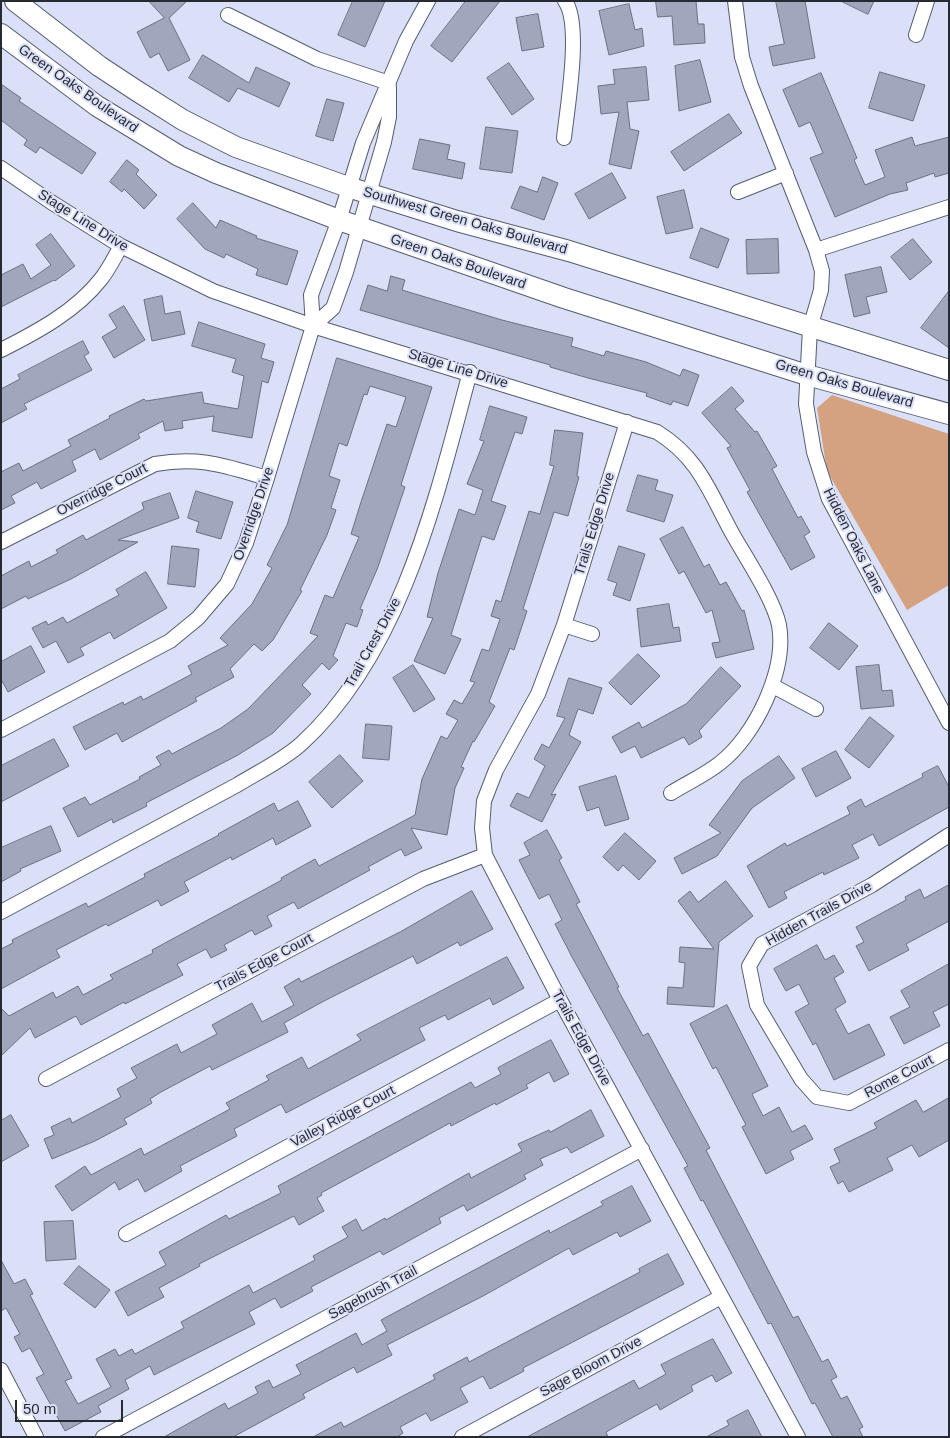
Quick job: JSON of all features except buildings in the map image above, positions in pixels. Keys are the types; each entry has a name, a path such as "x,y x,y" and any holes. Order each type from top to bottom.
{"main road":[{"name":"Southwest Green Oaks Boulevard","path":"15,1 100,66 183,120 236,147 370,194 457,221 570,251 810,328 949,370"},
{"name":"Green Oaks Boulevard","path":"1,34 97,106 179,156 216,173 339,220 564,298 807,375 949,414"}],"street":[{"name":"Overridge Drive","path":"1,730 170,640 198,618 227,584 246,543 267,478 313,326 311,296 339,220 348,187 372,120 406,41 428,1"},
{"path":"564,138 574,33 568,6 565,1"},
{"name":"Hidden Oaks Lane","path":"735,1 742,57 822,270 821,290 810,328 807,375 806,404 814,452 829,499 949,723"},
{"path":"916,35 927,1"},
{"path":"228,15 317,59 389,83"},
{"name":"Overridge Drive","path":"313,326 333,308 370,194 389,117 389,83"},
{"name":"Stage Line Drive","path":"1,168 50,202 121,246 213,291 313,326 470,372 626,422 656,432 676,444 694,463 766,595 779,625 780,660 773,686 743,739 720,763 671,793"},
{"path":"738,192 786,173"},
{"path":"816,250 949,207"},
{"path":"1,350 35,333 72,308 101,279 121,246"},
{"name":"Trail Crest Drive","path":"1,912 274,763 299,746 339,704 360,673 408,578 444,468 470,372"},
{"name":"Trails Edge Drive","path":"626,422 564,625 538,694 496,770 484,800 482,828 485,855 560,1000 798,1437"},
{"name":"Overridge Court","path":"1,542 155,464 181,459 210,462 267,478"},
{"path":"564,625 592,634"},
{"path":"773,686 816,709"},
{"name":"Hidden Trails Drive","path":"849,1103 835,1102 817,1097 800,1079 757,1005 748,966 762,944 872,885 949,835"},
{"name":"Trails Edge Court","path":"46,1079 423,879 485,855"},
{"name":"Valley Ridge Court","path":"126,1234 560,1000"},
{"name":"Rome Court","path":"849,1103 949,1050"},
{"name":"Sagebrush Trail","path":"103,1437 642,1149"},
{"name":"Sage Bloom Drive","path":"462,1437 721,1297"},
{"path":"1,1370 36,1437"}],"shaded area":[{"path":"832,395 949,434 949,585 907,610 827,471 817,408"}]}
